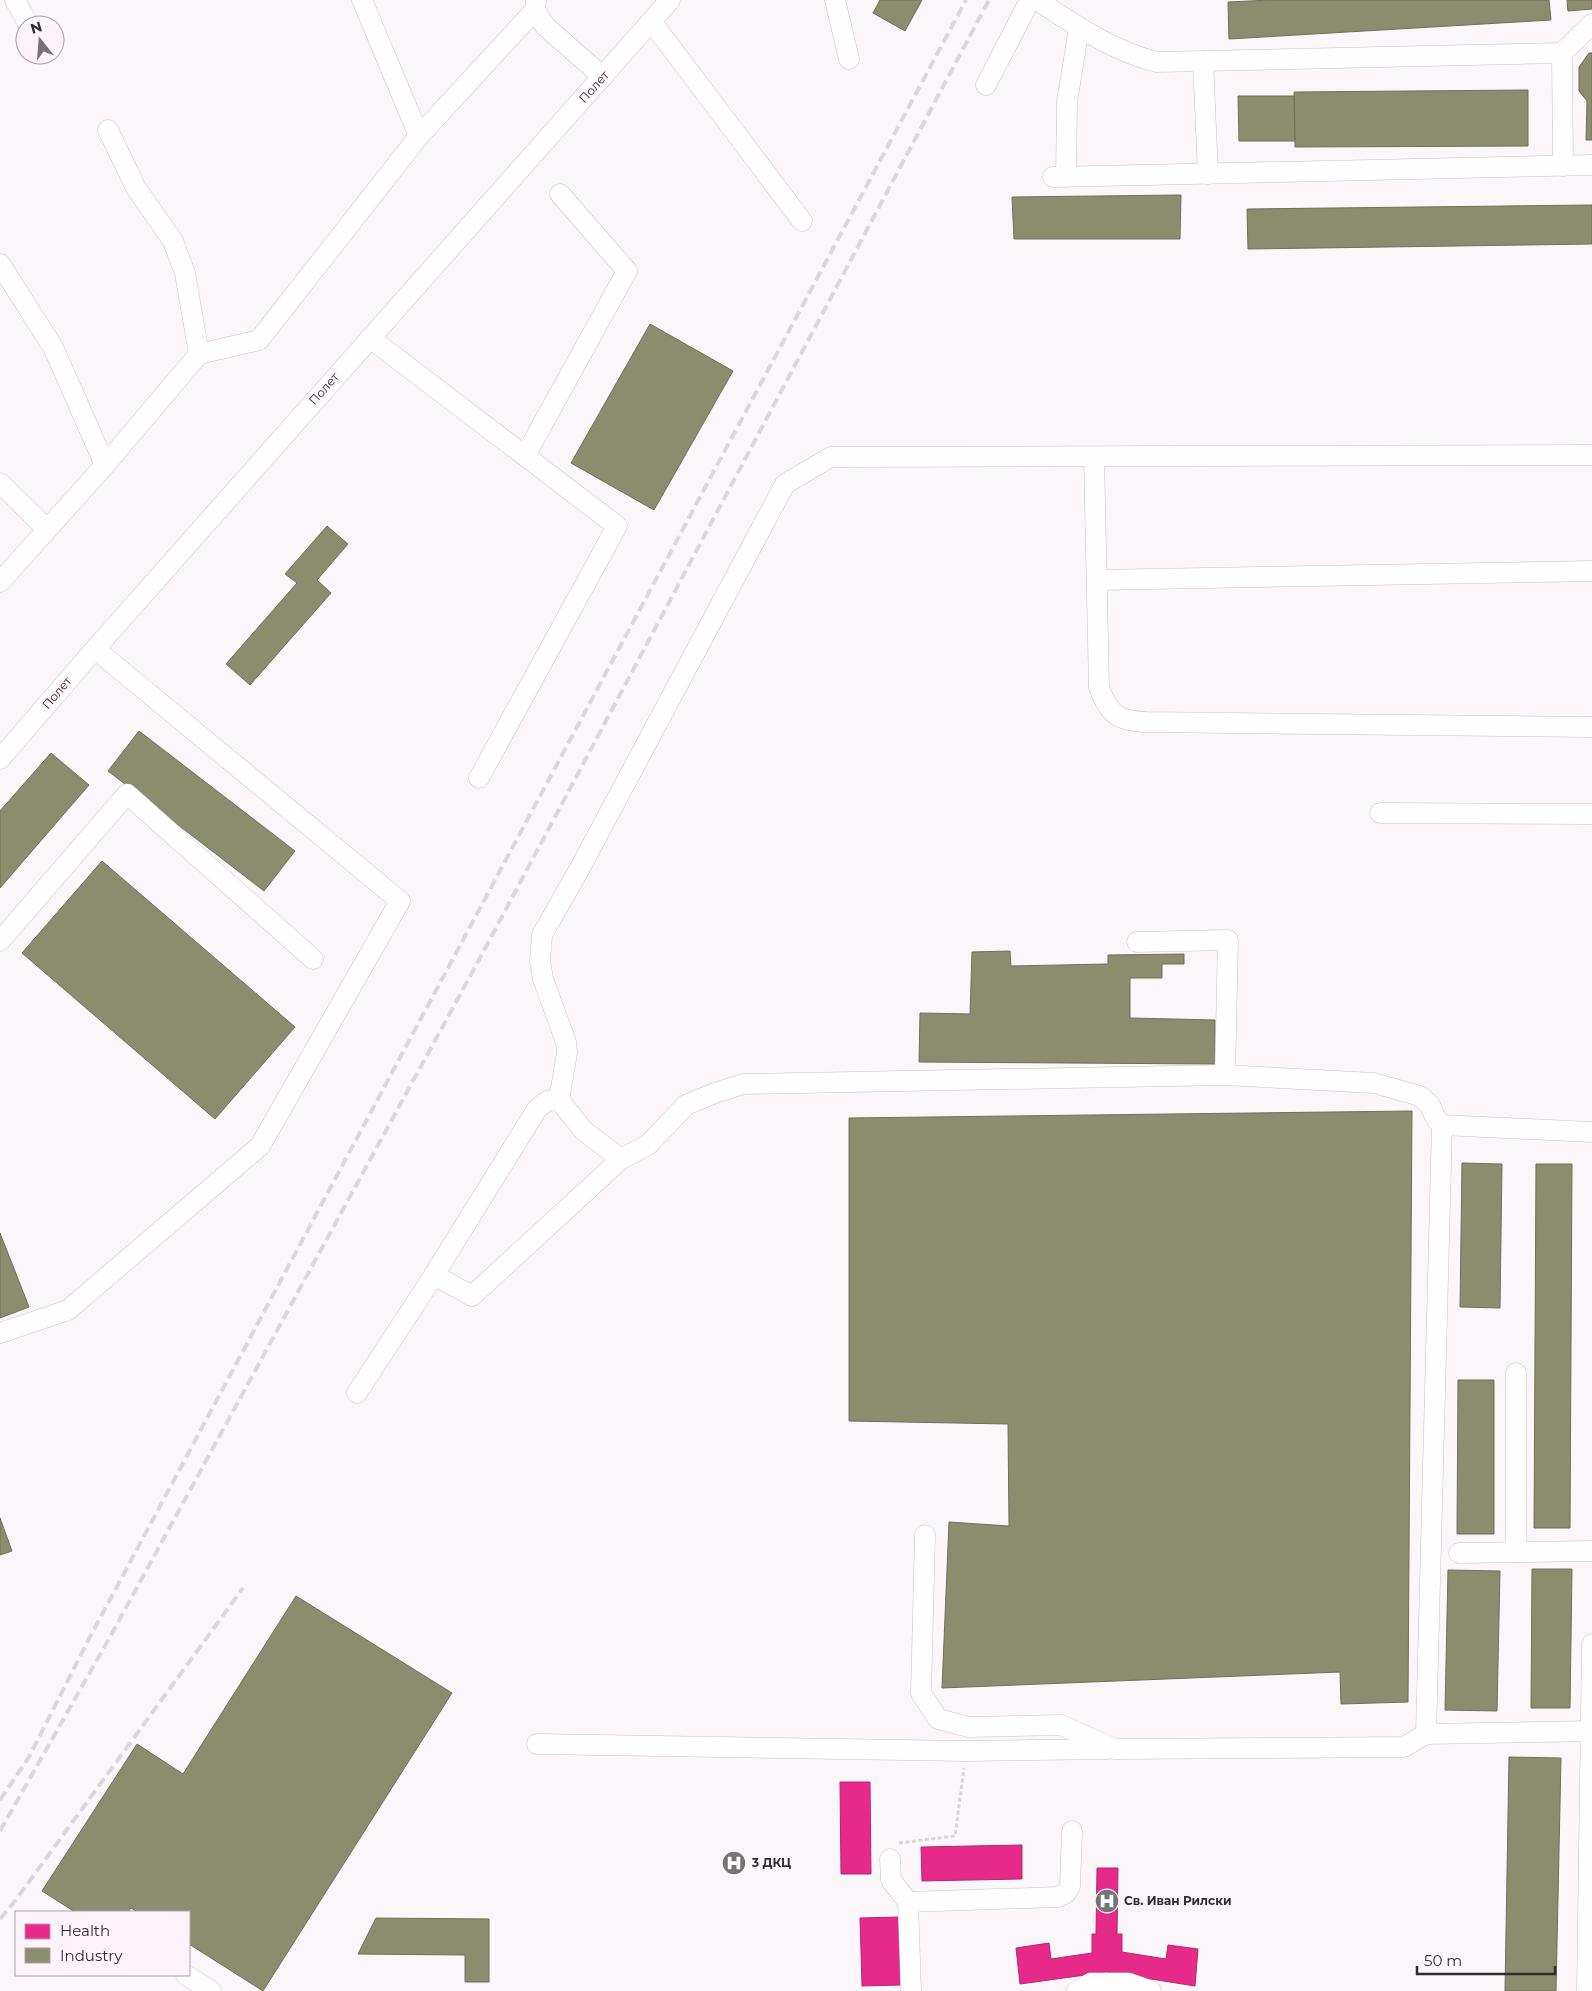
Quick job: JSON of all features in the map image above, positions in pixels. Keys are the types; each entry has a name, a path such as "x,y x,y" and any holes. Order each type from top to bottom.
{"street":[{"path":"15,0 23,15"},
{"path":"362,0 420,136"},
{"name":"Полет","path":"0,759 95,648 670,0"},
{"path":"835,0 848,59"},
{"path":"986,85 1030,0"},
{"path":"1037,0 1079,28 1133,56 1157,62 1562,53 1592,24"},
{"path":"0,582 105,465 199,354 258,340 420,136 536,5 546,26 603,77"},
{"path":"651,21 802,221"},
{"path":"1079,28 1066,102 1060,177 1592,165"},
{"path":"1562,53 1563,166"},
{"path":"1204,61 1208,174"},
{"path":"108,130 136,188 173,241 185,273 199,354"},
{"path":"525,456 627,271 560,194"},
{"path":"0,264 53,347 105,465"},
{"path":"370,338 617,526 479,778"},
{"path":"1094,456 1099,687 1106,705 1117,716 1128,721 1592,727"},
{"path":"622,1159 584,1131 559,1100 567,1053 566,1042 543,979 540,961 542,935 580,868 785,484 831,457 1592,456"},
{"path":"0,483 48,529"},
{"path":"1096,580 1592,571"},
{"path":"0,1333 68,1310 260,1146 400,901 95,648"},
{"path":"0,941 127,794 313,959"},
{"path":"1380,813 1592,814"},
{"path":"1137,942 1228,940 1225,1075"},
{"path":"434,1276 472,1296 622,1159 648,1145 686,1105 743,1084 1225,1075 1374,1083 1420,1096 1430,1106 1436,1119 1442,1125 1592,1132"},
{"path":"356,1393 434,1276 537,1109 547,1101 559,1100"},
{"path":"1426,1734 1442,1125"},
{"path":"1516,1373 1516,1552"},
{"path":"925,1535 921,1692 938,1718 969,1727 1060,1726 1115,1749"},
{"path":"1459,1553 1592,1551"},
{"path":"1587,1991 1590,1917 1592,1644"},
{"path":"536,1744 966,1750 1404,1747 1426,1734 1591,1731"},
{"path":"908,1902 1058,1897 1066,1893 1070,1886 1072,1831"},
{"path":"890,1859 891,1880 908,1902 911,1991"},
{"path":"188,1976 211,1991"},
{"path":"1077,1991 1091,1983 1128,1983 1151,1991"}],"path":[{"path":"890,1859 892,1844 955,1836 966,1750"}],"building: Health":[{"path":"840,1782 870,1782 871,1874 841,1874"},
{"path":"1022,1845 1022,1879 922,1881 921,1847"},
{"name":"Св. Иван Рилски","path":"1097,1868 1118,1868 1117,1934 1122,1934 1122,1952 1166,1959 1168,1945 1198,1949 1195,1986 1107,1972 1020,1984 1016,1948 1049,1943 1051,1959 1092,1953 1092,1934 1096,1934"},
{"path":"899,1917 901,1985 862,1986 860,1918"}],"building: Industry":[{"path":"880,0 922,0 905,31 873,13"},
{"path":"1270,0 1549,0 1551,20 1229,39 1228,2"},
{"path":"1567,0 1592,0 1592,9 1568,11"},
{"path":"1589,53 1592,53 1592,140 1586,140 1587,101 1579,91 1579,67"},
{"path":"1528,90 1528,146 1295,147 1294,92"},
{"path":"1238,96 1294,96 1295,141 1239,141"},
{"path":"1181,195 1180,239 1014,239 1012,197"},
{"path":"1592,205 1592,244 1248,249 1247,209"},
{"path":"650,324 733,371 654,510 571,463"},
{"path":"327,526 348,544 317,580 331,593 250,685 226,664 297,583 285,574"},
{"path":"139,731 295,851 264,891 108,771"},
{"path":"51,753 89,785 0,888 0,811"},
{"path":"102,861 295,1027 215,1119 22,953"},
{"path":"1010,951 1011,966 1108,964 1108,955 1184,954 1184,964 1162,964 1162,978 1130,978 1130,1018 1215,1020 1215,1064 919,1062 920,1013 970,1014 972,952"},
{"path":"1412,1111 1408,1702 1341,1704 1340,1672 942,1688 949,1522 1009,1526 1008,1424 849,1421 849,1118"},
{"path":"1462,1163 1502,1164 1500,1308 1460,1307"},
{"path":"1536,1164 1572,1164 1570,1528 1534,1528"},
{"path":"0,1233 29,1307 0,1318"},
{"path":"1458,1380 1494,1380 1494,1534 1457,1534"},
{"path":"0,1518 12,1551 0,1555"},
{"path":"1532,1569 1572,1569 1570,1708 1531,1708"},
{"path":"1448,1570 1500,1571 1497,1711 1445,1710"},
{"path":"296,1596 452,1693 263,1991 190,1945 190,1911 136,1911 131,1908 129,1911 73,1911 42,1891 137,1744 183,1774"},
{"path":"1509,1757 1561,1758 1556,1991 1505,1991"},
{"path":"376,1918 489,1919 489,1982 465,1982 465,1955 358,1954"}],"railway":[{"path":"0,1800 29,1757 91,1635 966,0"},
{"path":"0,1831 110,1637 480,958 989,0"},
{"path":"0,1919 243,1588"}],"place":[{"name":"3 ДКЦ","path":"734,1863"},
{"name":"Св. Иван Рилски","path":"1107,1901"}]}
